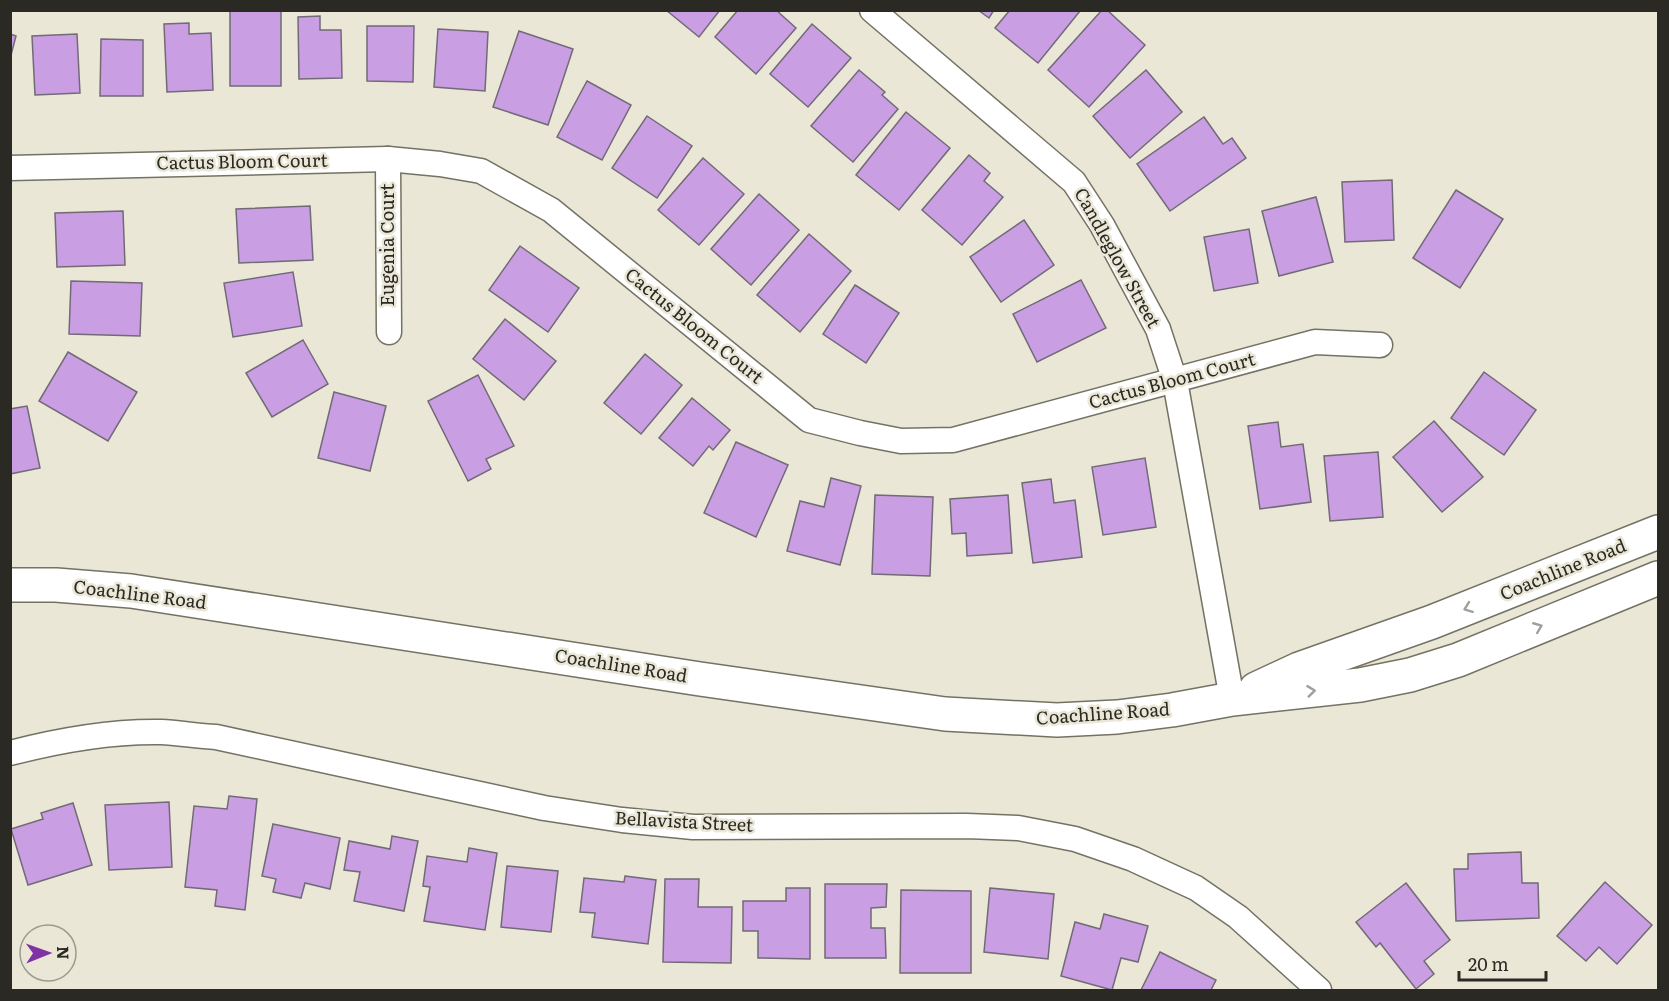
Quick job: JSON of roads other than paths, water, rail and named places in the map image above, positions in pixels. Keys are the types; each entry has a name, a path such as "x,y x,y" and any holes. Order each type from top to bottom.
{"main road":[{"name":"Coachline Road","path":"1232,699 1299,669 1432,622 1659,532"},
{"name":"Coachline Road","path":"10,585 56,585 132,591 945,714 1057,720 1150,713 1232,699 1360,685 1410,675 1458,660 1659,578"}],"street":[{"name":"Candleglow Street","path":"872,10 1074,182 1102,225 1158,329 1175,381 1232,699"},
{"name":"Cactus Bloom Court","path":"10,168 388,159 481,171 551,210 809,420 901,441 953,440 1315,342 1380,345"},
{"name":"Eugenia Court","path":"388,159 389,332"},
{"name":"Bellavista Street","path":"10,753 57,740 113,733 161,732 216,737 544,808 622,820 693,827 967,826 1018,828 1064,837 1133,859 1196,888 1238,917 1319,990"}]}
